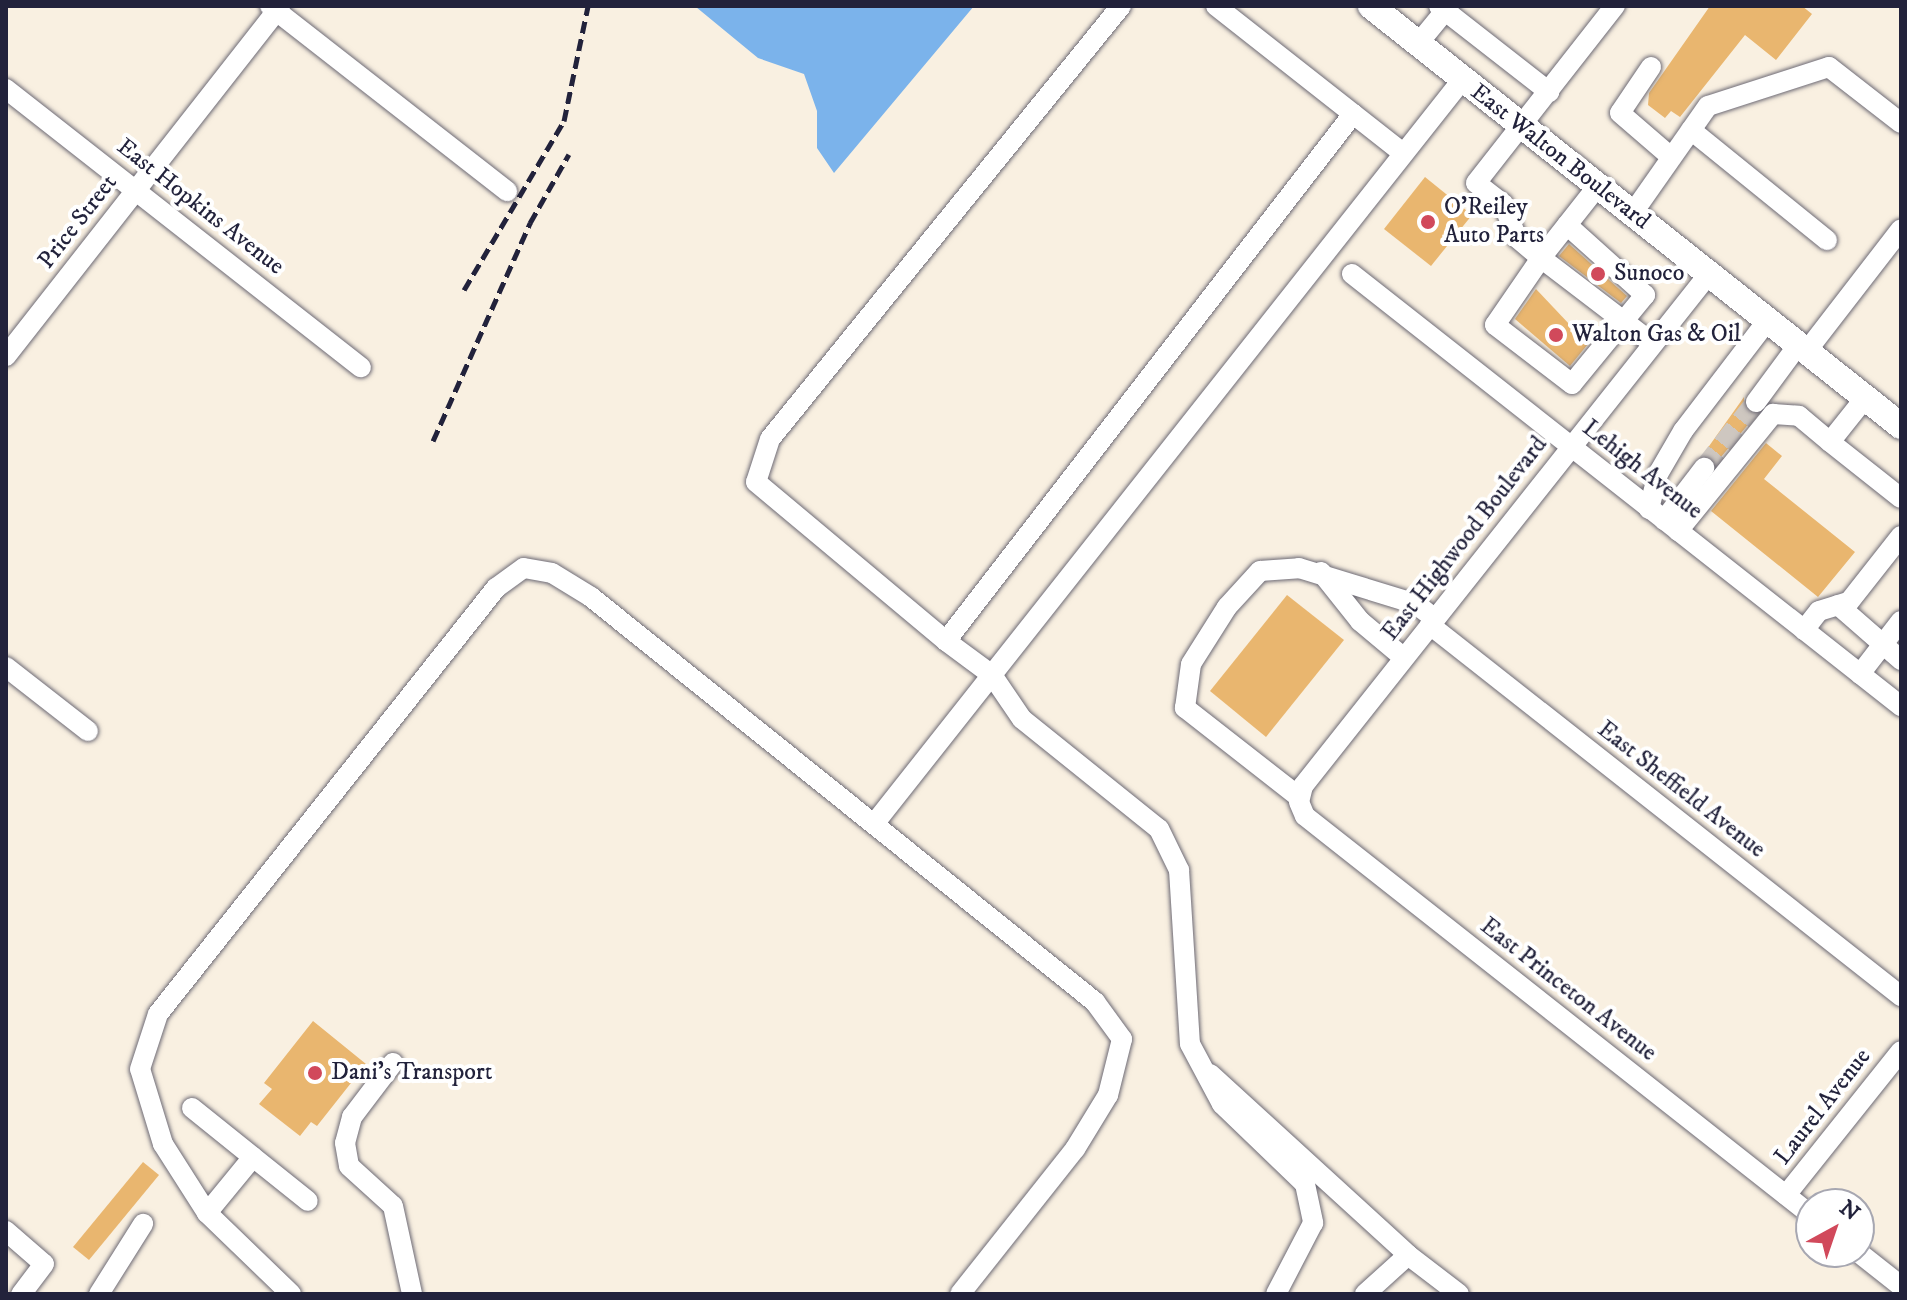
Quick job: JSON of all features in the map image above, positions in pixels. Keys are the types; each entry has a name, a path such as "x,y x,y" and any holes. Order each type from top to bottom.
{"main road":[{"name":"East Walton Boulevard","path":"1371,6 1901,426"}],"street":[{"path":"1121,6 770,439 756,482 946,641 992,675 1022,719 1159,829 1179,870 1190,1044 1222,1104 1305,1184 1313,1223 1276,1294"},
{"path":"1216,6 1403,153"},
{"path":"1615,6 1476,183 1503,204 1517,238 1652,343"},
{"path":"275,7 507,191"},
{"name":"Price Street","path":"6,356 275,7"},
{"path":"1417,45 1444,8 1549,92"},
{"path":"1651,67 1620,113 1671,157"},
{"path":"1632,214 1708,106 1829,67 1901,123"},
{"path":"874,824 1462,80"},
{"name":"East Hopkins Avenue","path":"6,89 361,367"},
{"path":"946,641 1353,114"},
{"path":"1691,130 1827,240"},
{"path":"1567,225 1643,288 1625,322 1572,384 1511,342 1495,325 1498,316 1541,258 1567,225 1597,187"},
{"path":"1734,368 1760,397 1901,229"},
{"name":"Lehigh Avenue","path":"1352,274 1901,706"},
{"name":"East Highwood Boulevard","path":"1299,800 1432,622 1708,275"},
{"path":"1664,520 1672,450 1767,321"},
{"path":"1830,442 1865,398"},
{"path":"1664,520 1773,414 1799,416 1901,498"},
{"path":"1664,520 1702,470 1672,450"},
{"path":"1804,630 1819,611 1849,602 1901,536"},
{"path":"291,1294 207,1213 163,1144 140,1069 158,1014 496,588 524,568 552,573 591,597 1095,1002 1122,1039 1108,1095 1075,1149 960,1294"},
{"name":"East Princeton Avenue","path":"1321,572 1260,571 1191,664 1185,708 1299,800 1305,816 1795,1202"},
{"path":"1321,572 1360,621 1404,658"},
{"name":"East Sheffield Avenue","path":"1321,572 1416,604 1432,622 1901,996"},
{"path":"1838,605 1901,660"},
{"path":"1860,674 1901,621"},
{"path":"6,667 88,731"},
{"name":"Laurel Avenue","path":"1786,1195 1901,1051"},
{"path":"393,1063 352,1117 345,1143 349,1166 393,1206 412,1294"},
{"path":"1201,1066 1383,1225 1408,1255 1459,1294"},
{"path":"192,1108 308,1201"},
{"path":"207,1213 253,1157"},
{"path":"99,1294 143,1224"},
{"path":"6,1231 44,1264 21,1294"},
{"path":"1365,1294 1408,1255"},
{"path":"1875,1265 1901,1286"}],"water":[{"path":"974,6 834,173 817,148 817,111 804,74 758,58 696,7"}],"building":[{"path":"1710,6 1802,6 1812,14 1776,60 1745,35 1680,117 1671,111 1665,118 1648,105 1649,93"},
{"name":"O'Reiley Auto Parts","path":"1425,177 1472,215 1431,266 1384,229"},
{"path":"1569,244 1627,296 1621,303 1559,256"},
{"name":"Walton Gas & Oil","path":"1536,289 1588,344 1570,366 1515,319"},
{"path":"1744,397 1744,408 1756,415 1716,463 1702,456"},
{"path":"1766,443 1782,456 1764,479 1855,552 1818,597 1711,511"},
{"path":"1287,595 1344,640 1266,737 1210,691"},
{"name":"Dani's Transport","path":"313,1021 366,1064 317,1126 311,1122 300,1136 259,1104 272,1089 264,1083"},
{"path":"143,1162 159,1175 89,1260 73,1247"}],"tunnel":[{"path":"1704,468 1756,402"}],"railway":[{"path":"464,290 564,121 588,6"},
{"path":"433,441 530,223 569,154"}],"place":[{"name":"O'Reiley Auto Parts","path":"1428,222"},
{"name":"Sunoco","path":"1598,274"},
{"name":"Walton Gas & Oil","path":"1556,335"},
{"name":"Dani's Transport","path":"315,1073"}]}
